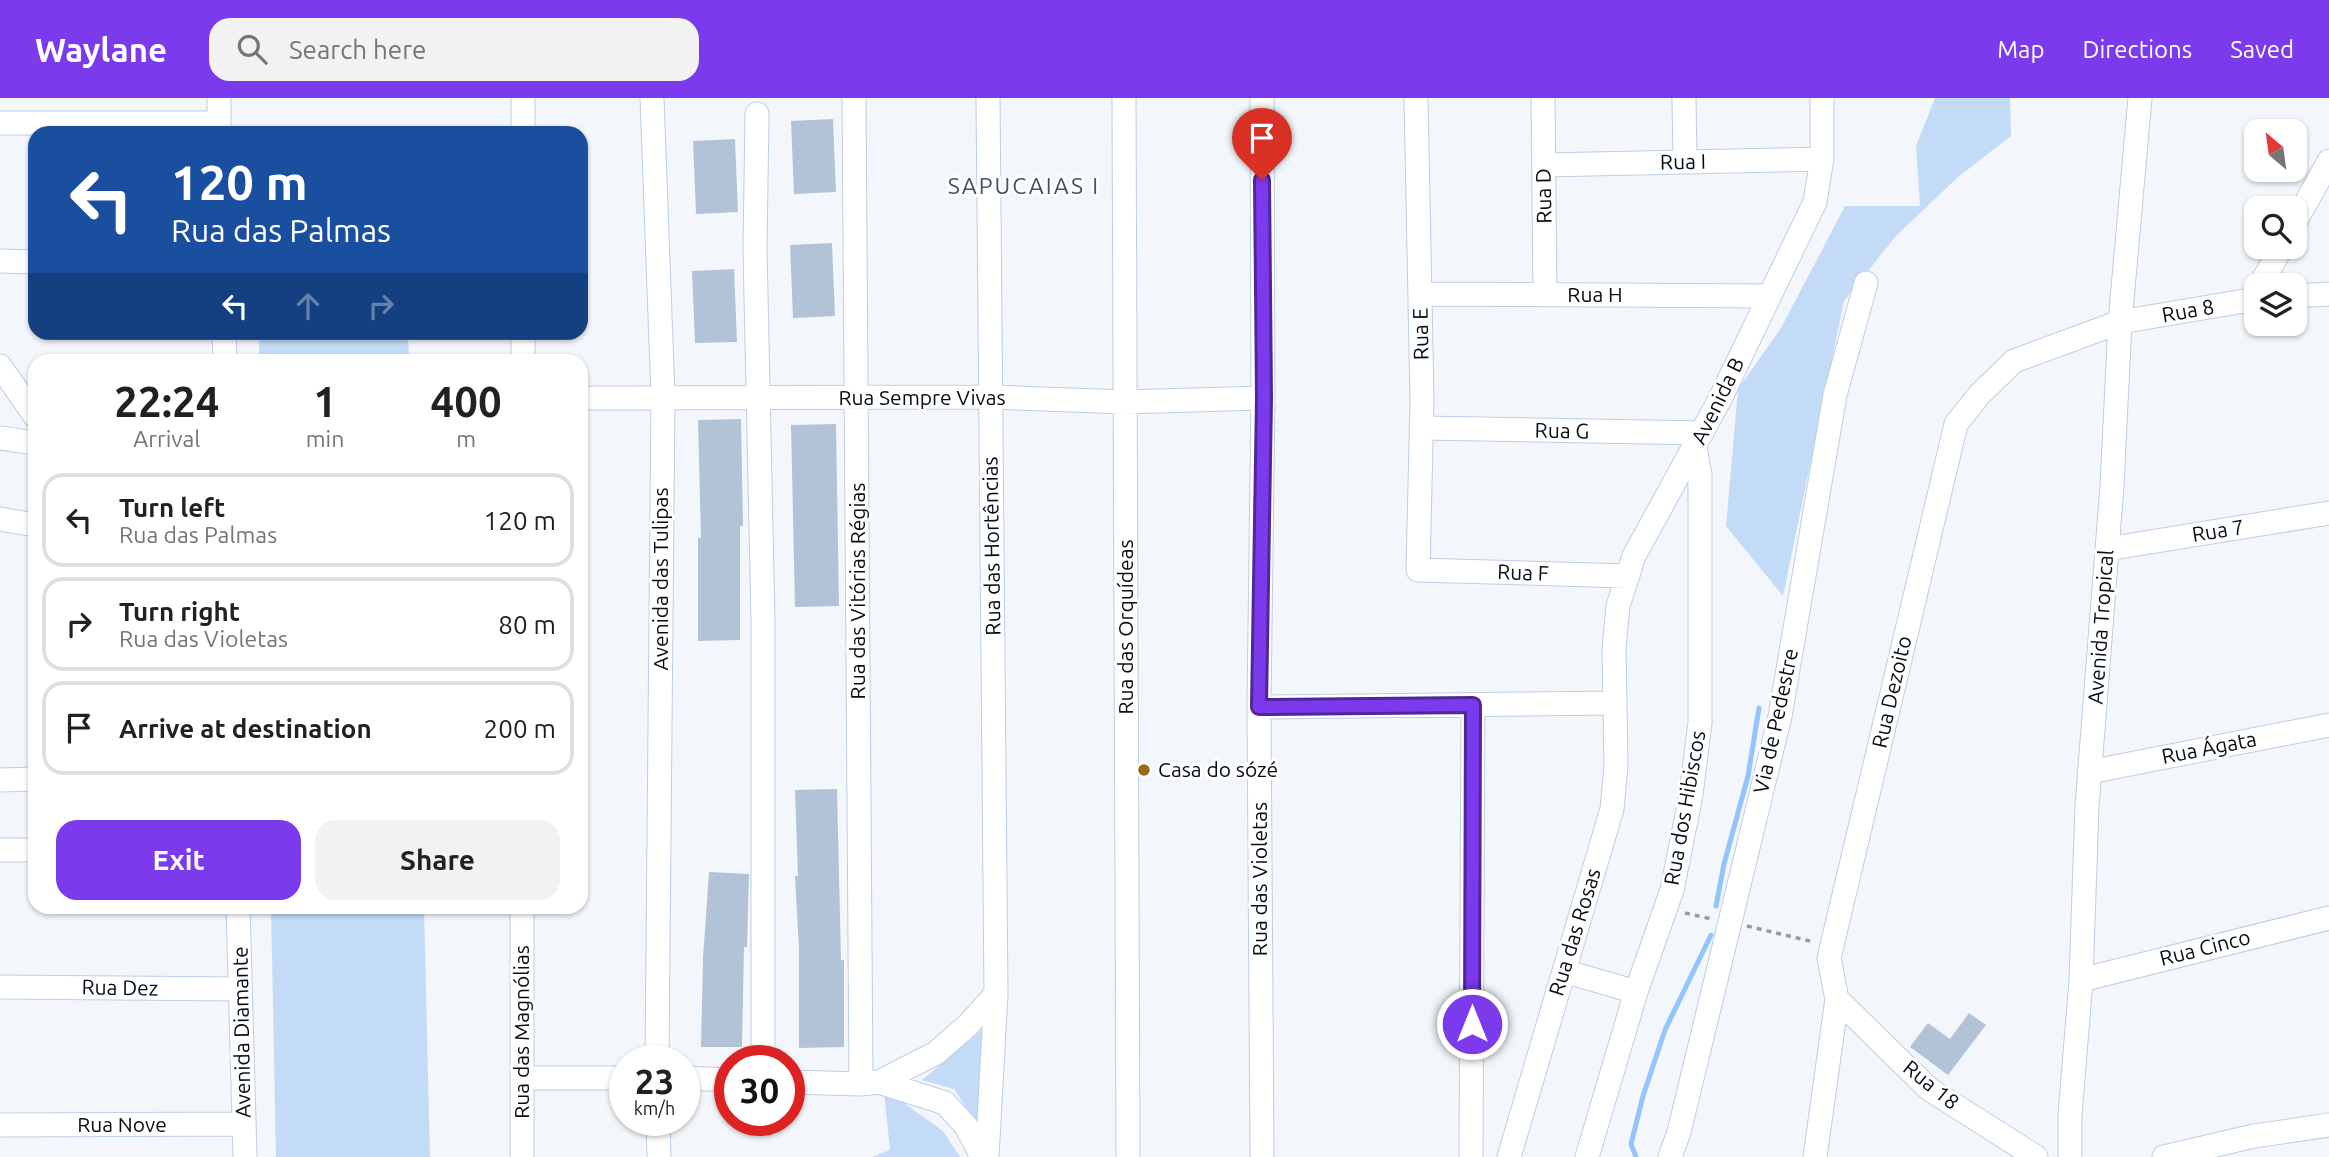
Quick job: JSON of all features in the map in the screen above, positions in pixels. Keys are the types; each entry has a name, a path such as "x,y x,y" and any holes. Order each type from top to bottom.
{"street":[{"path":"219,98 219,126"},
{"path":"523,98 523,126"},
{"name":"Avenida das Tulipas","path":"652,98 663,397 657,1045"},
{"name":"Rua das Vitórias Régias","path":"854,98 870,1083"},
{"name":"Rua das Hortências","path":"984,1157 996,994 988,98"},
{"name":"Rua das Orquídeas","path":"1124,98 1128,1157"},
{"name":"Rua das Violetas","path":"1262,98 1264,398 1259,707 1262,1157"},
{"name":"Rua E","path":"1416,98 1422,428 1418,570"},
{"name":"Rua D","path":"1543,98 1545,295"},
{"path":"1684,98 1685,162"},
{"name":"Avenida B","path":"1615,703 1614,649 1618,606 1634,556 1699,440 1815,202 1822,159 1822,98"},
{"name":"Avenida Tropical","path":"2070,1157 2070,1115 2081,980 2090,772 2107,549 2120,322 2140,98"},
{"path":"757,114 755,249 763,621 763,1045"},
{"path":"0,123 131,126"},
{"name":"Rua I","path":"1544,166 1822,159"},
{"path":"2307,201 2329,161"},
{"path":"0,261 28,262"},
{"name":"Via de Pedestre","path":"1671,1156 1780,716 1835,395 1866,283"},
{"name":"Rua H","path":"1420,294 1769,296"},
{"path":"2307,295 2329,294"},
{"name":"Rua 8","path":"2120,322 2244,296"},
{"name":"Rua Dezoito","path":"1815,1157 1838,999 1829,958 1956,424 1979,395 2014,361 2120,322"},
{"path":"0,366 28,406"},
{"name":"Rua Sempre Vivas","path":"588,398 990,397 1125,402 1264,398"},
{"name":"Rua G","path":"1422,428 1699,440"},
{"path":"0,438 28,442"},
{"name":"Rua dos Hibiscos","path":"1587,1157 1636,992 1672,890 1691,795 1700,723 1699,440"},
{"name":"Rua 7","path":"2107,549 2329,513"},
{"path":"0,519 28,524"},
{"name":"Rua F","path":"1418,570 1628,576"},
{"path":"1259,707 1615,703"},
{"name":"Rua das Rosas","path":"1508,1157 1612,808 1616,766 1615,703"},
{"path":"1471,1157 1473,705"},
{"name":"Rua Ágata","path":"2090,772 2329,724"},
{"path":"0,780 28,779"},
{"path":"0,850 28,850"},
{"name":"Avenida Diamante","path":"239,914 244,1157"},
{"name":"Rua das Magnólias","path":"522,914 522,1157"},
{"name":"Rua Cinco","path":"2081,980 2329,918"},
{"path":"1564,971 1636,992"},
{"name":"Rua Dez","path":"0,986 240,989"},
{"path":"870,1083 936,1053 968,1025 996,994"},
{"name":"Rua 18","path":"1838,999 1929,1089 2036,1157"},
{"path":"522,1078 609,1078"},
{"path":"805,1082 870,1083 945,1102 966,1126 984,1157"},
{"name":"Rua Nove","path":"0,1125 244,1124"},
{"path":"2164,1157 2254,1136 2329,1125"},
{"path":"658,1136 659,1157"}],"shaded area":[{"path":"1935,98 2010,98 2011,136 1958,177 1896,236 1844,301 1783,596 1726,526 1738,389 1781,328 1845,206 1920,206 1916,146"},
{"path":"259,340 408,340 409,354 259,354"},
{"path":"271,914 424,914 430,1157 276,1157"},
{"path":"988,1025 978,1126 954,1089 922,1080"},
{"path":"884,1092 943,1131 960,1157 872,1157 890,1150"}],"building":[{"path":"833,119 836,192 794,194 791,121"},
{"path":"735,139 738,212 696,214 693,141"},
{"path":"832,243 835,316 793,318 790,245"},
{"path":"734,269 737,342 695,343 692,271"},
{"path":"741,419 743,526 740,526 740,640 698,641 698,538 701,538 698,420"},
{"path":"836,424 839,606 795,607 791,425"},
{"path":"837,789 841,960 844,960 844,1047 805,1048 805,1045 799,1045 795,790"},
{"path":"709,872 749,874 742,1045 701,1047"},
{"path":"1969,1013 1986,1025 1948,1075 1910,1047 1928,1023 1950,1039"}],"waterway":[{"path":"1716,906 1724,864 1748,776 1759,708"},
{"path":"1636,1157 1631,1144 1643,1096 1665,1030 1711,935"}],"place":[{"name":"Casa do sózé","path":"1144,770"}],"district":[{"name":"SAPUCAIAS I","path":"1024,186"}],"route":[{"path":"1262,180 1264,398 1259,707 1473,705 1472,1024"}]}
